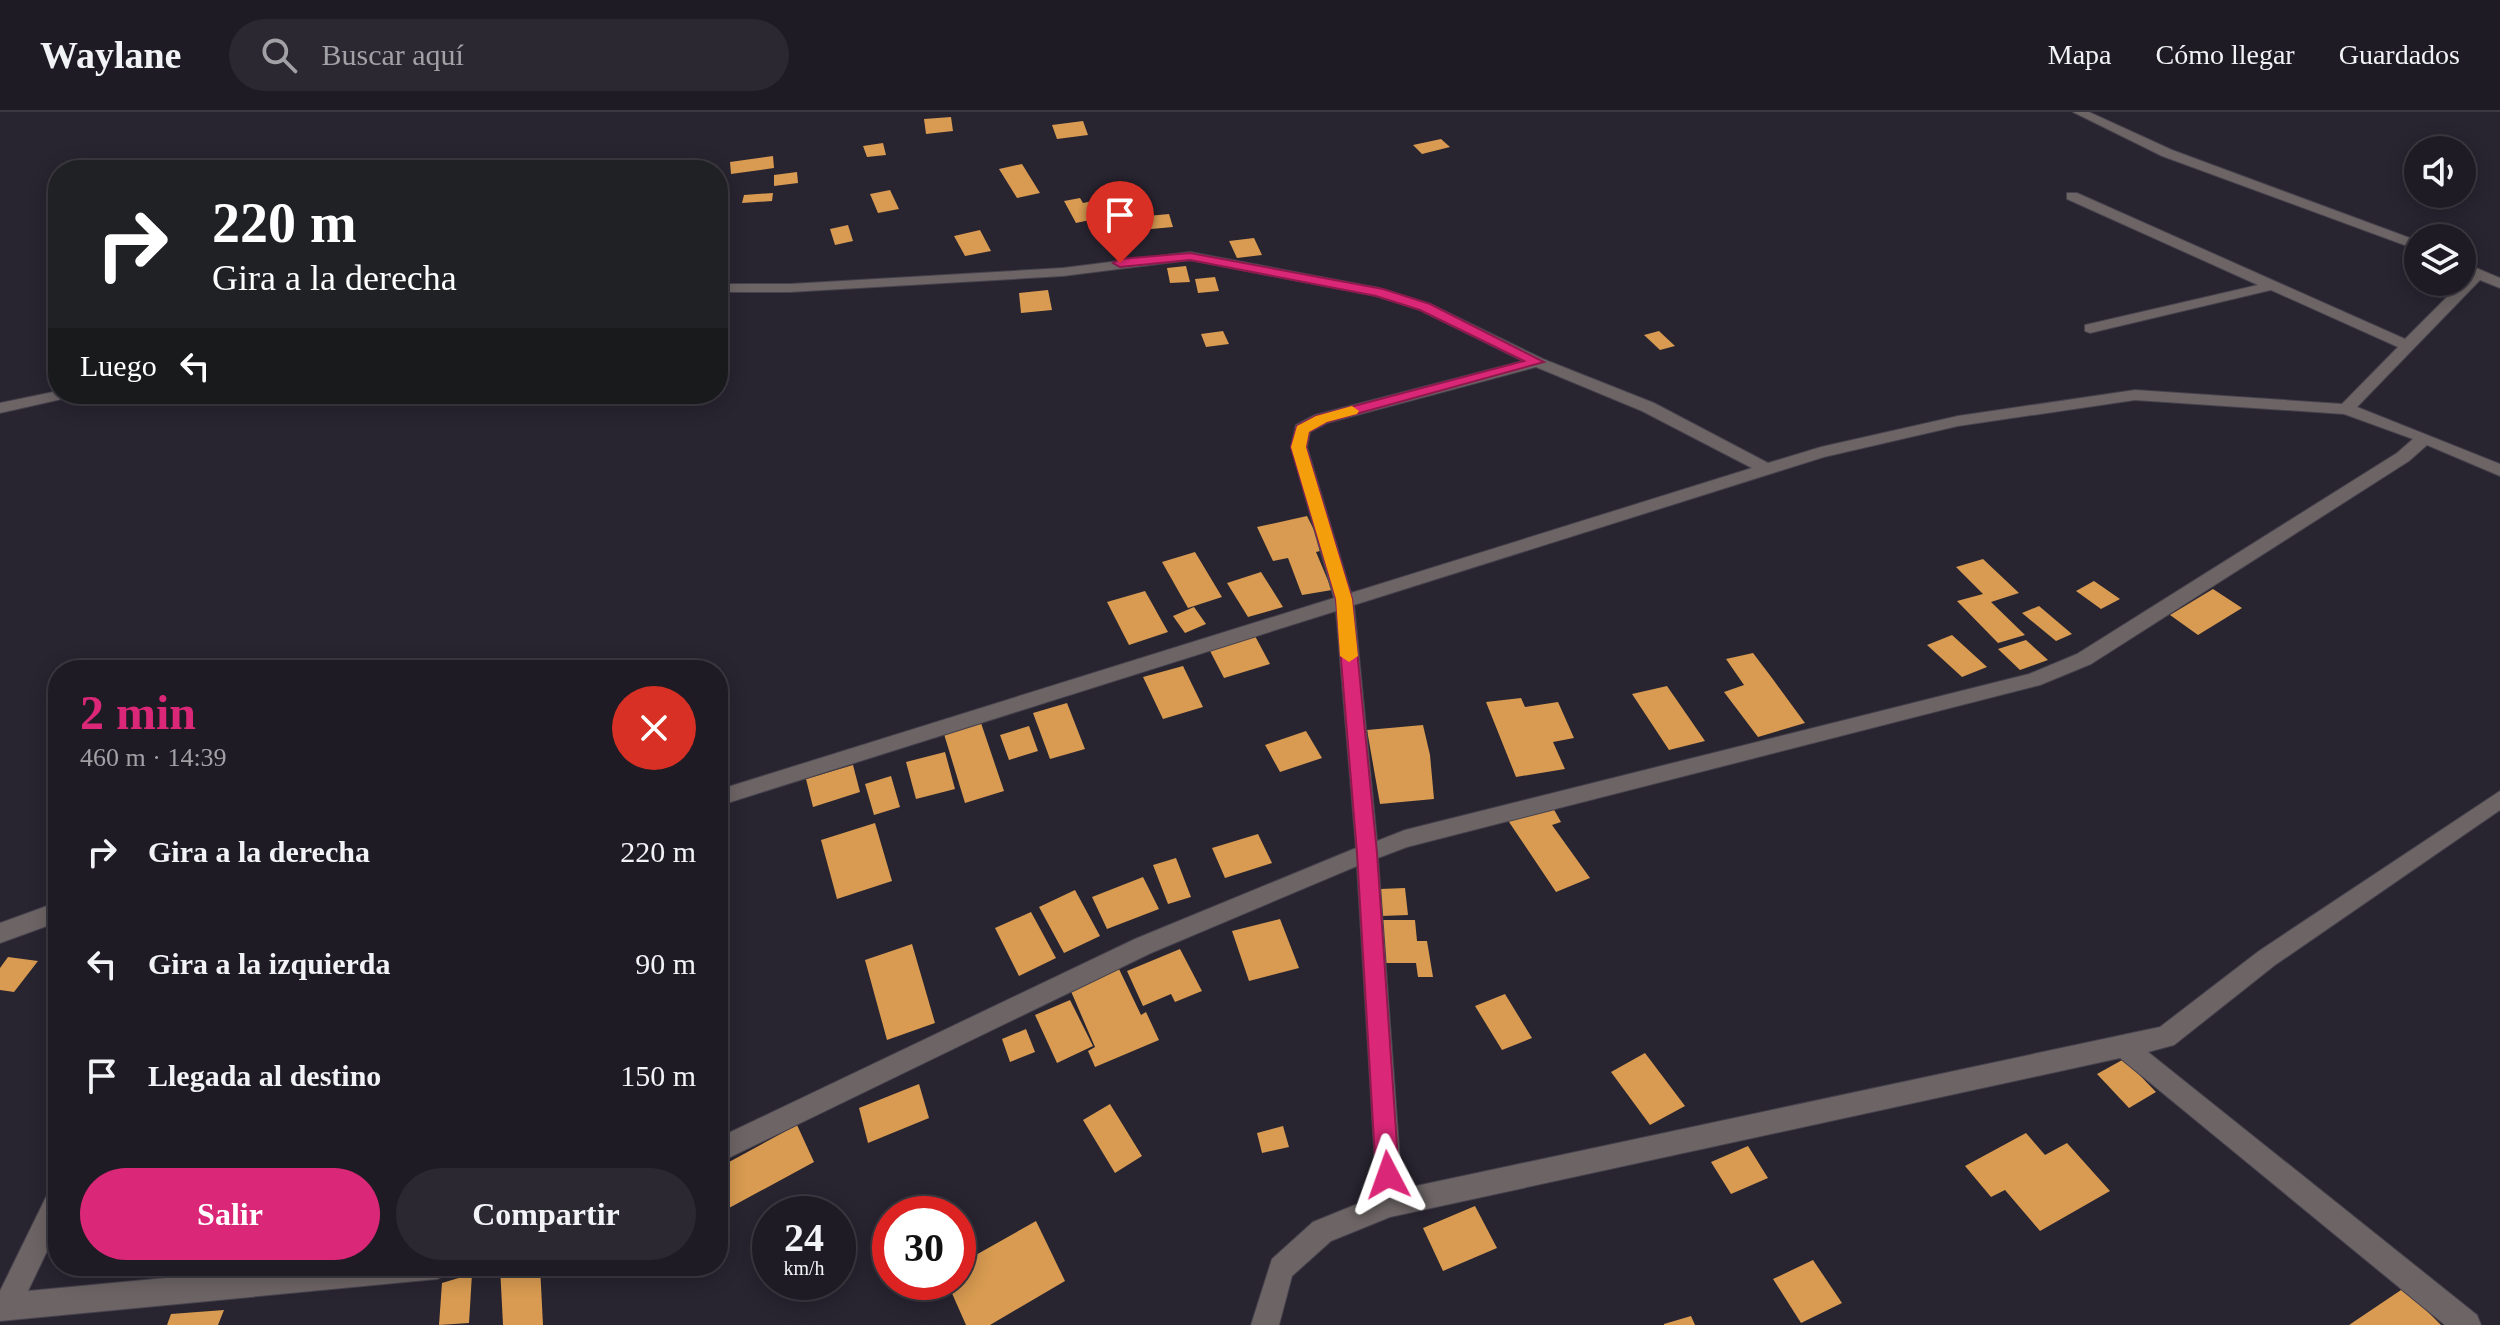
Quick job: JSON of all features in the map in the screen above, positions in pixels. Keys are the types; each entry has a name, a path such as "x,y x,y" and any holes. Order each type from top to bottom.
{"street":[{"path":"2079,112 2167,153 2404,241"},
{"path":"2072,196 2410,347"},
{"path":"728,288 790,288 1063,272 1190,256 1379,292 1425,307 1537,362 1648,407 1767,469"},
{"path":"2476,272 2500,284"},
{"path":"2346,409 2410,347 2479,273"},
{"path":"2090,328 2271,286"},
{"path":"1390,1204 1367,853 1344,599 1299,447 1302,429 1321,419 1537,362"},
{"path":"728,795 1344,599 1821,452 1958,421 2135,395 2346,409 2425,438 2500,471"},
{"path":"0,408 48,398"},
{"path":"728,1146 1158,938 1307,874 1405,839 2033,680 2084,659 2403,457 2425,438"},
{"path":"1265,1325 1281,1268 1322,1231 1390,1204 2166,1037 2267,958 2500,799"},
{"path":"0,933 48,916"},
{"path":"2123,1046 2467,1325"},
{"path":"4,1306 48,1220"},
{"path":"4,1306 276,1276"}],"building":[{"path":"951,117 953,131 926,134 924,119"},
{"path":"1083,121 1088,135 1057,139 1052,125"},
{"path":"1441,139 1450,147 1422,154 1413,145"},
{"path":"883,143 886,155 867,157 863,146"},
{"path":"773,156 774,168 731,174 730,162"},
{"path":"1022,164 1040,193 1017,198 999,169"},
{"path":"797,172 798,183 774,186 774,175"},
{"path":"890,190 899,209 878,213 870,194"},
{"path":"773,193 772,201 742,203 744,195"},
{"path":"1080,198 1083,203 1103,199 1113,215 1076,223 1064,201"},
{"path":"1169,214 1173,227 1140,230 1137,217"},
{"path":"848,225 853,241 835,245 830,229"},
{"path":"980,230 991,251 965,256 954,236"},
{"path":"1254,238 1262,255 1237,258 1229,241"},
{"path":"1186,266 1190,282 1170,283 1167,268"},
{"path":"1215,277 1219,291 1198,293 1195,279"},
{"path":"1048,290 1052,310 1021,313 1019,293"},
{"path":"1223,331 1229,344 1206,347 1201,334"},
{"path":"1659,331 1675,346 1660,350 1644,335"},
{"path":"1307,516 1324,550 1316,552 1332,590 1302,595 1288,558 1273,561 1257,527"},
{"path":"1195,552 1222,597 1188,608 1162,562"},
{"path":"1983,559 2019,593 1991,602 2025,635 1998,643 1957,601 1983,594 1956,567"},
{"path":"1261,572 1283,607 1248,617 1227,583"},
{"path":"2094,581 2120,599 2101,609 2076,591"},
{"path":"2213,589 2242,608 2198,635 2170,615"},
{"path":"1145,591 1168,632 1129,645 1107,602"},
{"path":"2039,606 2072,634 2056,641 2022,613"},
{"path":"1194,607 1206,624 1185,633 1173,616"},
{"path":"1952,635 1987,667 1962,677 1927,645"},
{"path":"1255,636 1270,664 1224,678 1209,649"},
{"path":"2026,640 2048,660 2020,670 1998,649"},
{"path":"1753,653 1805,723 1758,737 1724,692 1744,685 1726,659"},
{"path":"1183,666 1203,707 1163,719 1143,677"},
{"path":"1667,686 1705,741 1669,750 1632,694"},
{"path":"1521,698 1525,707 1558,702 1574,738 1553,742 1565,769 1516,777 1486,702"},
{"path":"1067,703 1085,749 1050,759 1033,713"},
{"path":"981,723 1004,791 965,803 944,734"},
{"path":"1423,725 1430,755 1434,799 1380,804 1367,730"},
{"path":"1029,726 1038,751 1009,760 1000,735"},
{"path":"1306,731 1322,758 1280,772 1265,745"},
{"path":"945,752 955,789 916,799 906,762"},
{"path":"853,765 860,792 813,807 806,779"},
{"path":"891,776 900,807 874,815 865,784"},
{"path":"1552,806 1561,822 1552,825 1590,878 1556,892 1507,819"},
{"path":"875,823 892,881 837,899 821,840"},
{"path":"1258,834 1272,863 1225,878 1212,848"},
{"path":"1176,858 1191,897 1168,904 1153,865"},
{"path":"1143,877 1159,909 1107,929 1092,897"},
{"path":"1405,888 1408,915 1382,916 1380,889"},
{"path":"1075,890 1100,936 1064,953 1039,907"},
{"path":"1031,912 1056,958 1019,976 995,928"},
{"path":"1280,919 1299,968 1249,981 1232,931"},
{"path":"1382,920 1415,920 1417,941 1427,941 1433,977 1418,977 1416,963 1385,963"},
{"path":"912,944 935,1023 887,1040 865,960"},
{"path":"1180,949 1202,991 1175,1002 1171,994 1143,1006 1127,971"},
{"path":"8,957 38,961 14,992 0,990 0,968"},
{"path":"1119,969 1141,1015 1146,1012 1159,1040 1095,1067 1088,1051 1095,1047 1070,989"},
{"path":"1505,994 1532,1038 1502,1050 1475,1006"},
{"path":"1070,1000 1093,1046 1057,1063 1035,1015"},
{"path":"1026,1029 1035,1052 1010,1062 1002,1039"},
{"path":"1645,1053 1685,1106 1650,1125 1611,1072"},
{"path":"2124,1059 2156,1092 2129,1108 2097,1074"},
{"path":"919,1084 929,1118 868,1143 859,1108"},
{"path":"1110,1104 1142,1156 1115,1173 1083,1120"},
{"path":"797,1125 814,1162 728,1209 728,1163"},
{"path":"1283,1126 1289,1147 1262,1153 1257,1133"},
{"path":"2026,1133 2045,1155 2067,1143 2110,1191 2040,1231 2005,1190 1991,1197 1965,1166"},
{"path":"1748,1146 1768,1178 1731,1194 1711,1162"},
{"path":"1475,1206 1497,1248 1443,1271 1423,1228"},
{"path":"1036,1221 1065,1281 990,1325 966,1325 955,1300 976,1300 976,1255"},
{"path":"1813,1260 1842,1303 1801,1323 1773,1279"},
{"path":"472,1276 469,1323 439,1325 442,1283"},
{"path":"501,1276 541,1276 543,1325 503,1325"},
{"path":"2404,1288 2441,1325 2349,1325"},
{"path":"224,1310 218,1325 167,1325 171,1314"},
{"path":"1691,1316 1695,1325 1664,1325 1664,1324"}],"slow traffic":[{"path":"1349,656 1344,599 1299,447 1302,429 1321,419 1352,411"}],"route":[{"path":"1120,263 1190,256 1379,292 1425,307 1537,362 1321,419 1302,429 1299,447 1344,599 1367,853 1388,1175"}]}
